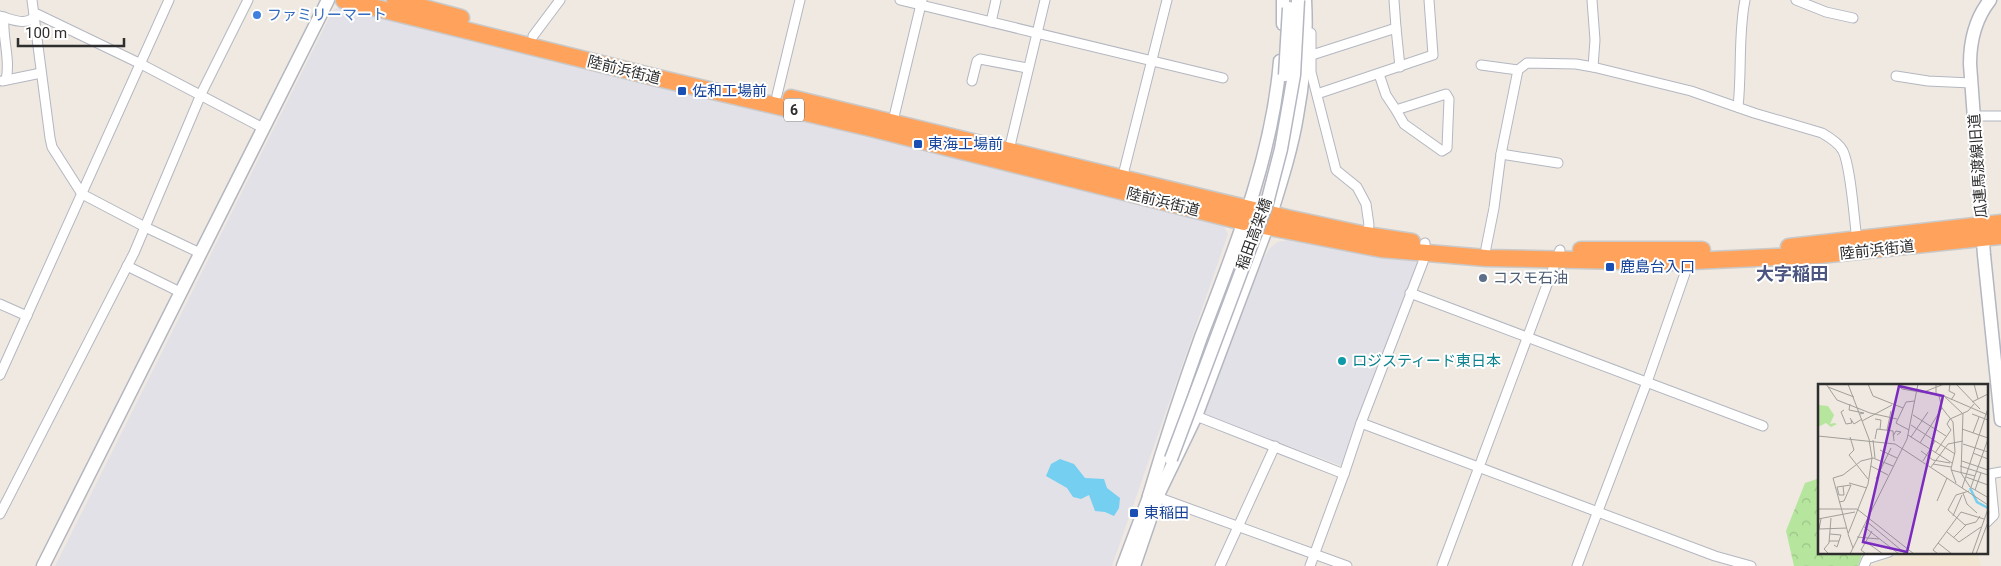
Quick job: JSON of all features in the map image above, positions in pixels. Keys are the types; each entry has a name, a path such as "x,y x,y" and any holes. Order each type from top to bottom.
{"highway":[{"name":"陸前浜街道","path":"344,0 658,78 1269,221 1372,248 1486,248 1558,255"},
{"name":"陸前浜街道","path":"395,0 534,36 893,121 1122,178 1246,216"},
{"name":"陸前浜街道","path":"1269,221 1366,235 1425,248 1558,255 1690,256 1820,255 1983,231 2001,222"},
{"name":"陸前浜街道","path":"1690,256 1857,240 1983,231 2001,236"}],"street":[{"path":"32,0 33,19 52,147 82,194 200,253"},
{"path":"0,374 4,353 26,316 169,0"},
{"path":"0,514 127,266 200,96 248,0"},
{"path":"43,566 328,0"},
{"path":"534,36 560,0"},
{"path":"777,95 800,0"},
{"path":"900,0 922,3 991,22 1223,78"},
{"path":"991,22 996,0"},
{"path":"1010,150 1027,68 1045,0"},
{"path":"1122,178 1167,0"},
{"path":"1134,566 1168,431 1246,216 1274,114 1282,39 1283,0"},
{"name":"稲田高架橋","path":"1167,458 1259,201 1279,121 1285,75 1290,0"},
{"name":"稲田高架橋","path":"1167,458 1272,185 1283,140 1292,84 1297,43 1298,0"},
{"path":"1153,496 1196,416 1269,221 1297,116 1302,72 1305,0"},
{"path":"1310,0 1311,72 1336,170 1357,187 1366,204 1369,226 1366,235"},
{"path":"1394,0 1400,67"},
{"path":"1317,94 1433,55 1429,0"},
{"path":"1592,0 1595,40 1593,67"},
{"path":"1738,107 1740,35 1745,0"},
{"path":"1796,0 1826,12 1853,18"},
{"name":"瓜連馬渡線旧道","path":"1990,0 1977,21 1971,39 1971,83 1983,231 1996,327 2001,420"},
{"path":"893,121 922,3"},
{"path":"3,81 8,71 2,16 27,22 38,14 141,64 263,128"},
{"path":"1312,55 1396,28"},
{"path":"972,81 977,61 980,59 1027,68"},
{"path":"1486,248 1494,208 1501,154 1518,70 1527,63 1576,64 1593,67 1691,91 1822,133 1842,150 1847,164 1857,240"},
{"path":"1481,65 1518,70"},
{"path":"3,81 41,72"},
{"path":"1379,74 1386,95 1404,124 1442,152 1447,148 1449,99 1446,94 1396,110"},
{"path":"1896,76 1928,81 1971,83"},
{"path":"1974,116 2001,116"},
{"path":"1501,154 1558,163"},
{"path":"1310,566 1425,248"},
{"path":"1442,566 1558,255"},
{"path":"1577,566 1646,382 1690,256"},
{"path":"127,266 180,292"},
{"path":"1410,293 1763,426"},
{"path":"0,304 26,316"},
{"path":"1196,416 1344,474"},
{"path":"1361,423 1715,556 1751,566"},
{"path":"1220,566 1275,446"},
{"path":"1122,566 1153,496 1167,458"},
{"path":"1988,521 1994,515 1990,474 2001,472"},
{"path":"1153,496 1346,566"},
{"path":"1864,566 1867,559 1883,554"}],"shaded area":[{"path":"343,6 658,87 1222,222 1228,234 1112,566 55,566 333,10"},
{"name":"ロジスティード東日本","path":"1288,240 1338,249 1420,259 1342,466 1202,414 1257,270 1269,249 1277,242"},
{"path":"1901,554 1978,554 1981,566 1868,566"}],"green space":[{"path":"1818,479 1818,554 1862,554 1858,566 1794,566 1786,531 1805,483"}],"water":[{"path":"1060,459 1074,464 1085,478 1104,479 1107,488 1120,498 1119,508 1114,516 1105,512 1095,511 1089,495 1081,499 1073,497 1067,488 1046,476 1051,464"}],"place":[{"name":"ファミリーマート","path":"257,15"},
{"name":"佐和工場前","path":"682,91"},
{"name":"東海工場前","path":"918,144"},
{"name":"鹿島台入口","path":"1610,267"},
{"name":"コスモ石油","path":"1483,278"},
{"name":"ロジスティード東日本","path":"1342,361"},
{"name":"東稲田","path":"1134,513"}],"district":[{"name":"大字稲田","path":"1792,274"}]}
